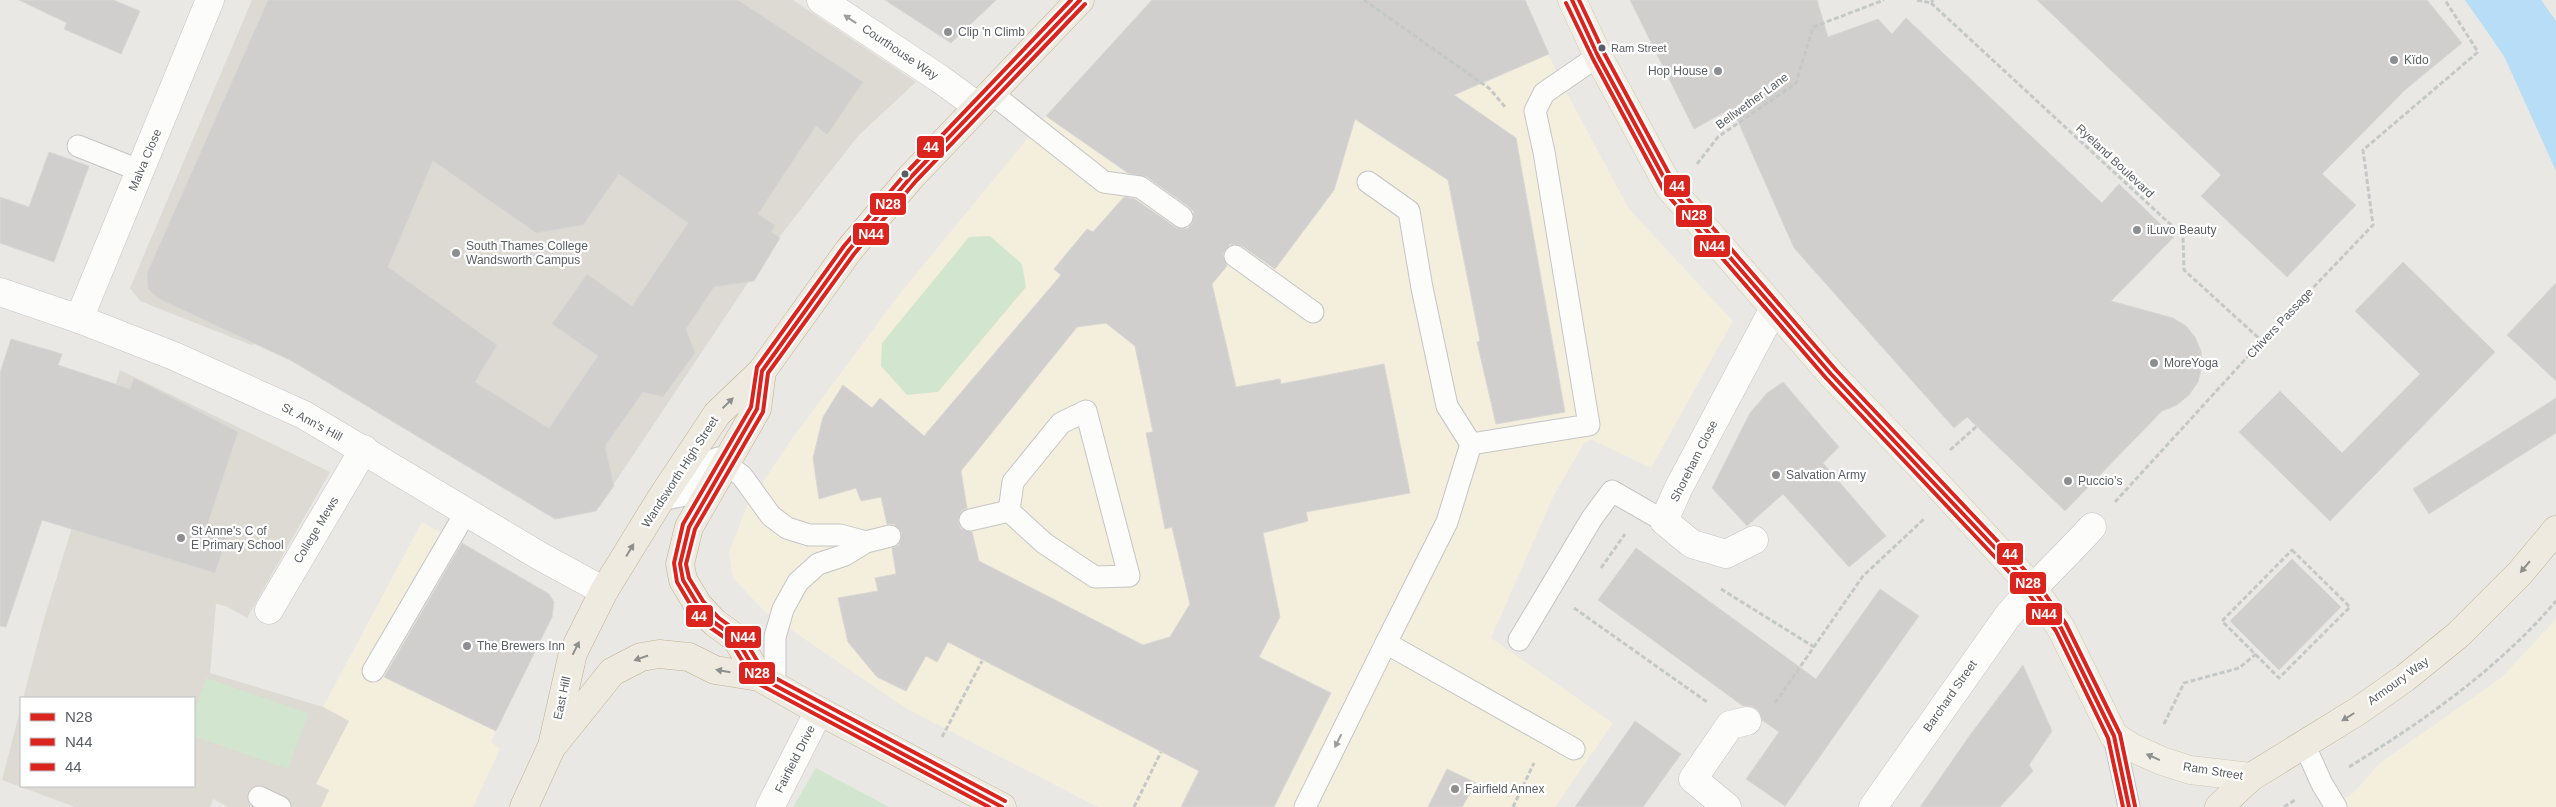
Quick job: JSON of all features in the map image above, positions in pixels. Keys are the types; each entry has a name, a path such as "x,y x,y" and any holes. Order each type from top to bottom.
{"highway":[{"name":"Wandsworth High Street","path":"604,591 660,500 717,414 762,371 850,250 911,176 1080,0"},
{"path":"762,371 757,408 689,528 680,564 683,580 698,605 715,623 736,638 767,681"},
{"name":"Armoury Way","path":"2220,807 2251,777 2405,678 2458,635 2520,573 2556,530"},
{"name":"East Hill","path":"524,807 552,746 570,662 604,591"},
{"path":"552,746 612,672 641,657 659,654 689,657 716,670 767,681 1002,807"}],"main road":[{"path":"1572,0 1598,56 1669,188 1773,310 2032,587 2061,628 2114,736"},
{"name":"Ram Street","path":"2114,736 2148,755 2190,770 2251,777"}],"street":[{"name":"Malva Close","path":"79,319 210,0"},
{"name":"Courthouse Way","path":"821,0 940,79 983,99"},
{"name":"St. Ann's Hill","path":"0,292 79,319 174,356 304,415 466,512 604,591"},
{"name":"Shoreham Close","path":"1664,521 1678,489 1773,310"},
{"name":"College Mews","path":"269,610 364,450"},
{"path":"1664,521 1692,544 1726,554 1754,540"},
{"path":"2032,587 2056,566 2092,526"},
{"name":"Barchard Street","path":"1872,807 1974,663 2032,587"},
{"name":"Fairfield Drive","path":"770,807 820,711"},
{"path":"1728,807 1693,779 1738,723"}],"lane":[{"path":"1471,444 1589,425 1544,152 1534,111 1544,93 1598,56"},
{"path":"983,99 1104,182 1140,187 1182,217"},
{"path":"78,146 141,171"},
{"path":"1305,807 1447,522 1471,444 1447,406 1422,288 1409,211 1368,182"},
{"path":"1235,256 1313,312"},
{"path":"1086,411 1128,576 1095,577 1044,543 1008,511 1013,482 1061,423 1086,411"},
{"path":"660,500 681,496 707,462 713,458 725,463 742,476 771,516 787,528 809,535 840,535 866,542"},
{"path":"1519,640 1592,518 1612,490 1664,521"},
{"path":"970,520 1008,511"},
{"path":"373,671 466,512"},
{"path":"767,681 775,637 783,608 798,582 818,564 845,555 866,542 890,536"},
{"path":"1386,643 1574,749"},
{"path":"2114,736 2129,807"},
{"path":"2304,744 2322,784 2336,807"},
{"path":"259,797 280,807"}],"path":[{"path":"1364,0 1490,89 1508,110"},
{"name":"Bellwether Lane","path":"1669,188 1695,167 1718,137 1796,84 1812,28 1884,0"},
{"name":"Ryeland Boulevard","path":"1917,0 1932,2 2183,236 2184,270 2262,342"},
{"name":"Chivers Passage","path":"2092,526 2373,225 2363,150 2478,52 2445,0"},
{"path":"1579,601 1573,609 1738,723 1761,723 1863,576 1946,496"},
{"path":"1596,577 1629,528"},
{"path":"2292,550 2350,607 2279,678 2256,654 2222,621 2292,550"},
{"path":"1726,554 1719,588 1814,647"},
{"path":"2284,807 2390,742 2462,691 2533,627 2556,601"},
{"path":"2162,727 2184,683 2239,668 2256,654"},
{"path":"940,740 982,661"},
{"path":"1513,807 1548,734"},
{"path":"1134,807 1162,752"}],"shaded area":[{"name":"South Thames College Wandsworth Campus","path":"252,0 793,0 916,82 858,136 773,245 596,511 554,519 550,509 508,480 260,343 251,345 140,301 130,288"},
{"path":"1152,0 1392,16 1487,82 1542,57 1546,48 1561,82 1629,209 1733,321 1651,468 1592,440 1584,443 1554,495 1491,638 1613,723 1555,807 1098,807 907,709 765,612 733,578 729,552 747,506 791,440 901,292 1046,116"},
{"name":"St Anne's C of E Primary School","path":"120,370 330,472 247,618 226,606 216,604 210,673 323,707 349,721 316,784 329,790 321,807 228,807 213,799 210,807 75,807 21,787 195,787 195,697 23,697 44,619"},
{"path":"422,522 549,594 554,602 552,617 491,742 500,749 473,807 321,807 329,790 316,784 349,721 323,707"},
{"path":"2556,619 2556,807 2329,807 2353,793 2380,763 2502,677"},
{"name":"St Anne's C of E Primary School","path":"20,711 20,787 2,780"}],"green space":[{"path":"990,236 1022,264 1026,287 938,392 907,395 881,366 882,343 969,237"},
{"path":"206,678 308,713 288,769 195,736 195,710"},
{"path":"816,768 889,807 793,807"}],"water":[{"path":"2465,0 2541,0 2556,21 2556,171 2504,56"}],"building":[{"path":"19,0 113,0 140,11 121,54 64,29 67,23"},
{"name":"South Thames College Wandsworth Campus","path":"268,0 738,0 863,82 827,135 816,126 758,214 775,225 771,232 780,238 754,281 714,287 686,329 695,353 663,397 643,392 605,446 614,486 596,511 555,519 292,361 159,299 148,289 147,273","holes":["433,161 536,233 583,225 619,174 688,223 632,306 587,274 552,324 598,356 549,428 475,382 497,345 388,267"]},
{"name":"Clip 'n Climb","path":"885,0 996,0 951,43"},
{"path":"1152,0 1525,0 1549,54 1454,95 1516,138 1565,412 1496,424 1477,342 1480,341 1448,180 1355,119 1334,190 1275,269 1242,246 1230,244 1223,254 1227,266 1212,284 1236,387 1280,379 1281,384 1384,364 1410,493 1306,512 1308,521 1263,533 1280,617 1259,657 1331,693 1274,807 1181,807 1199,771 948,642 937,662 926,656 906,691 877,677 848,642 838,598 878,591 875,578 896,574 892,548 899,545 902,533 894,524 887,524 881,497 861,501 856,488 819,499 813,458 823,417 843,385 872,408 880,398 924,436 1061,275 1054,269 1087,229 1093,232 1124,197 1135,199 1175,227 1187,229 1192,224 1194,212 1189,207 1147,177 1128,173 1046,116","holes":["1106,323 1135,346 1153,432 1146,433 1165,529 1172,527 1190,604 1170,637 1143,645 979,561 972,532 961,529 958,522 961,511 967,508 961,471 1077,327"]},
{"path":"1630,0 1817,0 1828,37 1878,19 1892,34 1906,18 2102,203 2119,184 2174,237 2111,301 2173,318 2186,326 2195,337 2201,351 2202,366 2198,382 2189,395 2177,405 2162,411 2065,511 1967,417 1954,428 1794,248 1732,108 1694,129"},
{"path":"2037,0 2427,0 2462,43 2406,89 2322,174 2356,205 2287,277 2201,196 2221,175"},
{"path":"49,152 89,166 54,262 0,243 0,197 29,207"},
{"path":"2403,262 2495,352 2330,521 2239,432 2280,391 2342,453 2420,374 2355,311"},
{"path":"2556,283 2556,381 2507,335"},
{"path":"11,339 62,354 58,365 130,389 134,378 238,432 208,523 229,531 215,573 42,520 6,627 0,626 0,373"},
{"name":"Salvation Army","path":"1783,382 1839,447 1823,463 1886,536 1849,567 1783,494 1747,526 1712,488 1750,413 1767,393"},
{"path":"2556,398 2556,433 2429,514 2413,489"},
{"name":"The Brewers Inn","path":"462,543 549,594 554,602 552,617 496,731 384,677"},
{"path":"1636,548 1816,679 1880,589 1919,616 1785,806 1746,779 1779,732 1762,720 1758,710 1751,706 1743,706 1598,600"},
{"path":"2292,559 2341,607 2279,670 2230,621"},
{"path":"2023,665 2052,731 2029,765 2033,771 2000,807 1920,807 1970,735"},
{"path":"1635,721 1681,754 1643,807 1575,807"},
{"name":"Fairfield Annex","path":"1447,769 1476,783 1462,807 1428,807"}],"transit line":[{"name":"44","path":"989,807 755,682 731,642 711,628 693,609 677,582 674,563 683,524 751,407 757,367 844,246 906,173 1071,0"},
{"name":"N28","path":"1002,807 759,677 736,638 715,623 698,605 683,580 680,564 689,527 757,409 762,371 849,250 911,177 1080,0"},
{"name":"N28","path":"1572,0 1598,56 1669,187 1831,374 2032,587 2061,628 2114,736 2129,807"},
{"name":"44","path":"1579,0 1604,53 1674,183 1836,370 2037,583 2066,624 2120,734 2135,806"},
{"name":"N44","path":"1566,3 1593,59 1664,191 1826,378 2027,591 2056,631 2108,738 2123,807"},
{"name":"N44","path":"1005,801 764,672 741,634 719,618 703,601 689,578 686,564 695,529 763,412 768,373 854,254 916,181 1085,4"}],"place":[{"name":"Clip 'n Climb","path":"948,32"},
{"name":"Ram Street","path":"1602,48"},
{"name":"Kïdo","path":"2394,60"},
{"name":"Hop House","path":"1718,71"},
{"name":"iLuvo Beauty","path":"2137,230"},
{"name":"South Thames College Wandsworth Campus","path":"456,253"},
{"name":"MoreYoga","path":"2154,363"},
{"name":"Salvation Army","path":"1776,475"},
{"name":"Puccio’s","path":"2068,481"},
{"name":"St Anne's C of E Primary School","path":"181,538"},
{"name":"The Brewers Inn","path":"467,646"},
{"name":"Fairfield Annex","path":"1455,789"}]}
